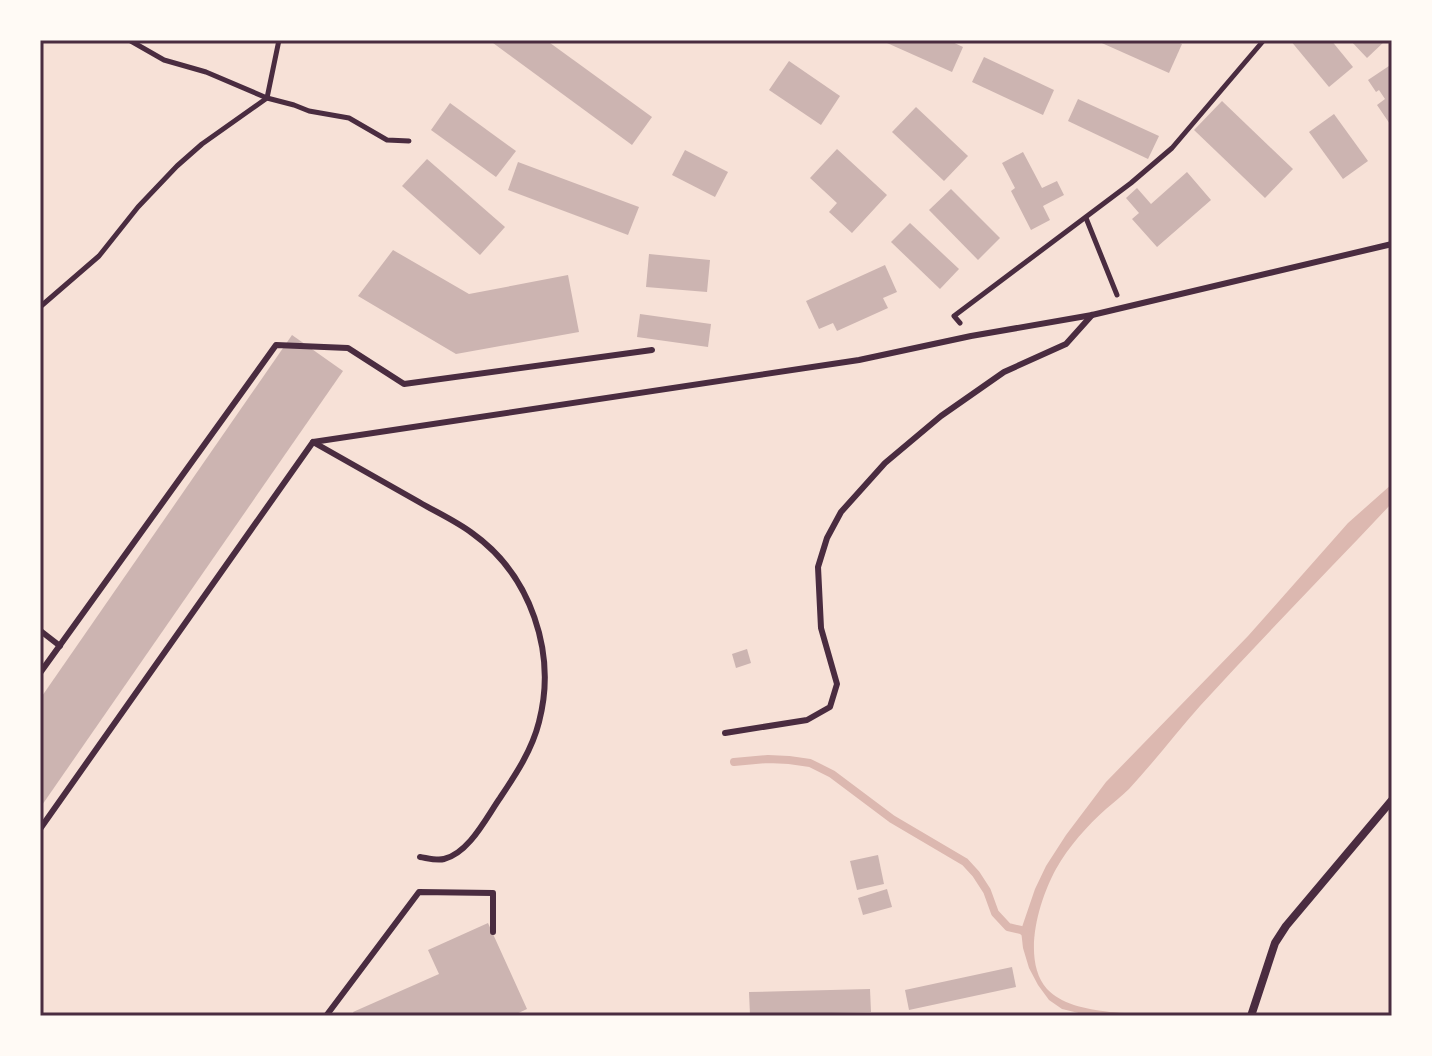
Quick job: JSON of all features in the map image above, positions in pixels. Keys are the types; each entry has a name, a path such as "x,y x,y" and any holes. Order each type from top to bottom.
{"street":[{"path":"1251,1016 1275,943 1286,926 1392,800"}],"lane":[{"path":"40,829 313,442 859,360 1092,315 1392,244"},
{"path":"725,733 807,720 830,707 837,684 821,628 818,567 827,538 841,512 885,463 941,416 1004,372 1066,344 1092,315"},
{"path":"40,673 276,345 348,348 404,384 652,350"},
{"path":"313,442 471,532 495,553 514,576 529,603 539,632 545,662 544,693 530,750 462,851 442,860 420,857"},
{"path":"40,635 42,632 60,646"},
{"path":"326,1016 419,892 493,893 493,932"}],"path":[{"path":"129,40 164,60 206,72 267,98 309,111 349,118 387,140 409,141"},
{"path":"40,307 99,256 138,207 177,166 202,144 267,98 279,40"},
{"path":"971,336 954,316 1086,218 1172,148 1264,40"},
{"path":"1086,218 1122,307"}],"shaded area":[{"path":"1392,484 1392,503 1200,706 1129,789 1085,829 1061,861 1044,897 1035,929 1034,946 1039,977 1047,989 1074,1005 1091,1009 1181,1016 1091,1016 1062,1009 1049,1000 1038,985 1023,948 1021,930 1046,866 1106,782 1248,636 1348,523"}],"building":[{"path":"489,40 546,40 652,117 632,145"},
{"path":"889,40 948,40 963,47 952,72 887,43"},
{"path":"1095,40 1173,40 1182,44 1169,73"},
{"path":"1290,40 1331,40 1353,67 1329,87"},
{"path":"1350,40 1386,40 1367,58"},
{"path":"984,57 1054,90 1043,115 972,82"},
{"path":"789,61 840,96 821,125 769,90"},
{"path":"1392,64 1392,127 1377,105 1385,99 1368,80"},
{"path":"1078,99 1159,136 1148,159 1068,121"},
{"path":"1222,101 1293,169 1265,198 1194,130"},
{"path":"450,103 516,151 496,177 431,130"},
{"path":"916,107 968,156 944,181 892,132"},
{"path":"1334,114 1368,161 1343,179 1309,132"},
{"path":"837,149 887,195 852,233 829,212 837,203 810,178"},
{"path":"685,150 728,172 715,197 672,175"},
{"path":"1023,152 1042,188 1057,181 1064,195 1043,206 1050,220 1031,230 1011,191 1015,188 1002,163"},
{"path":"427,159 505,227 480,255 402,186"},
{"path":"518,162 639,207 628,235 508,190"},
{"path":"1187,172 1211,200 1157,247 1132,219 1139,213 1126,198 1137,188 1151,204"},
{"path":"951,189 1000,238 978,260 929,210"},
{"path":"910,223 959,269 940,289 891,242"},
{"path":"393,250 469,294 568,275 579,332 456,354 358,296"},
{"path":"649,254 710,260 707,292 646,287"},
{"path":"885,265 897,292 883,298 888,308 837,331 833,323 819,329 806,301"},
{"path":"640,314 711,324 708,347 637,337"},
{"path":"292,335 343,371 40,808 40,699"},
{"path":"747,649 751,663 736,668 732,654"},
{"path":"878,855 884,884 857,890 850,861"},
{"path":"887,889 892,907 863,915 858,898"},
{"path":"488,923 527,1009 512,1016 355,1016 353,1012 439,974 428,950"},
{"path":"1012,967 1016,987 909,1010 905,990"},
{"path":"870,989 871,1012 750,1015 749,992"}],"waterway":[{"path":"734,762 789,760 810,763 832,774 892,819 965,862 987,891 995,913 1008,927 1030,936"}]}
